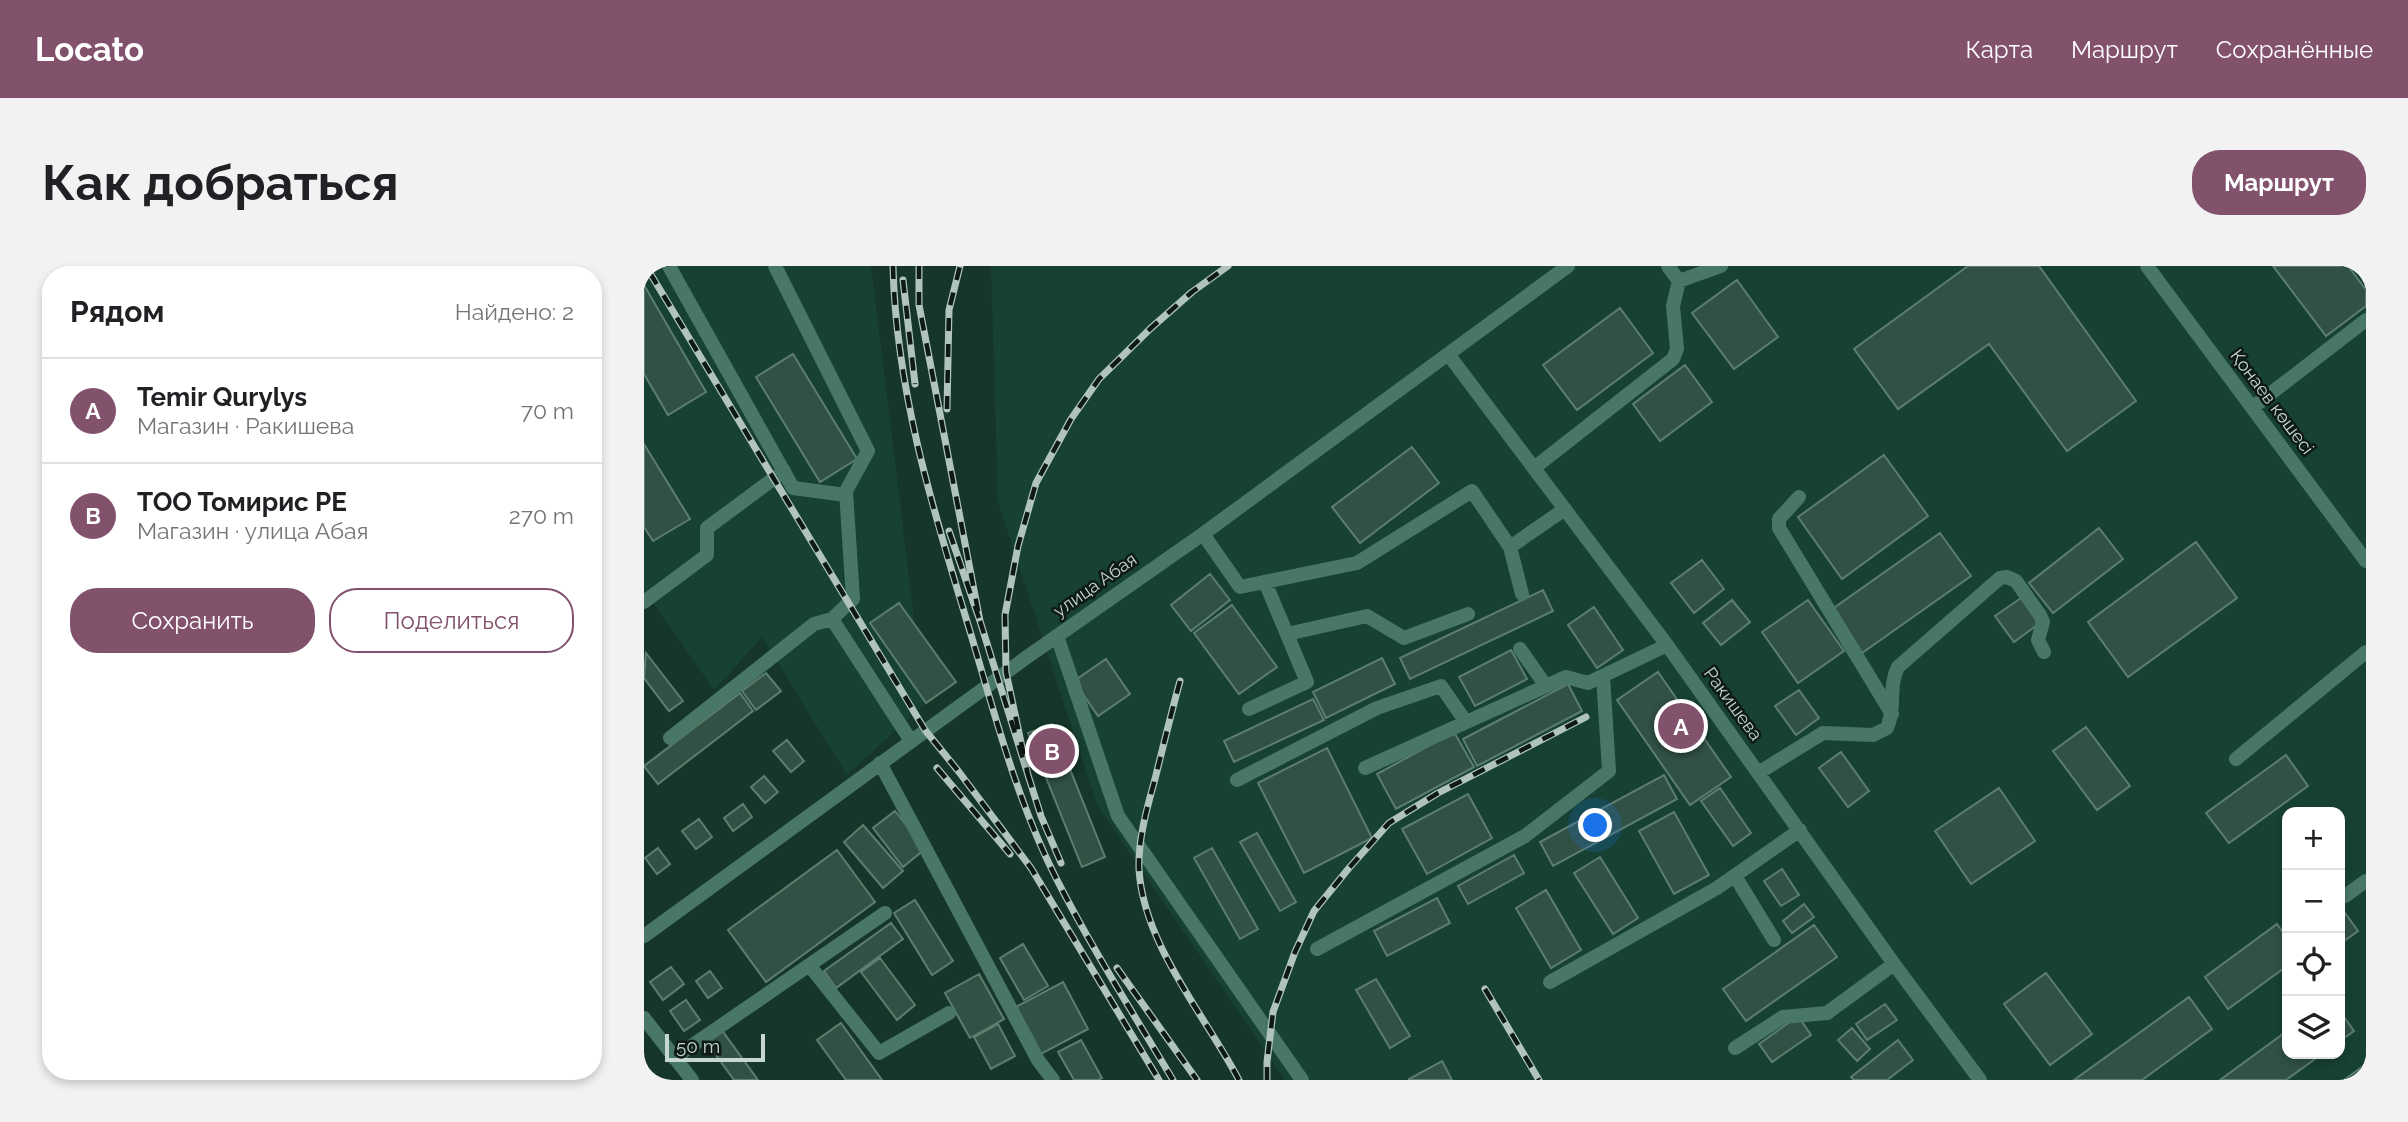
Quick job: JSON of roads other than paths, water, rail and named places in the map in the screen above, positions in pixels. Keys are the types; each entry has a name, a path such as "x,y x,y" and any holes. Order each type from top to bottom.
{"street":[{"path":"668,266 793,488 846,495"},
{"path":"670,738 814,624 832,619 853,599 846,491 868,451 775,266"},
{"name":"улица Абая","path":"644,936 880,763 1203,534 1568,266"},
{"path":"1668,266 1679,281"},
{"path":"1679,281 1721,266"},
{"name":"Қонаев көшесі","path":"2147,266 2366,561"},
{"path":"1534,468 1673,359 1677,349 1672,306 1679,281"},
{"path":"2252,408 2366,320"},
{"name":"Ракишева","path":"1448,354 1667,645 1980,1080"},
{"path":"644,602 707,555 707,527 784,471"},
{"path":"1203,534 1240,587 1357,564 1472,491 1510,547 1522,594"},
{"path":"1799,498 1780,519 1779,528 1893,716"},
{"path":"1510,547 1564,509"},
{"path":"1758,773 1823,733 1832,731 1873,735 1887,728 1893,716 1892,681 1898,667 2000,578 2007,577 2016,581 2040,615 2043,622 2038,640 2044,652"},
{"path":"1249,709 1307,682 1265,582"},
{"path":"1287,634 1367,616 1404,638 1468,614"},
{"path":"832,619 911,741"},
{"path":"1057,636 1118,816 1302,1080"},
{"path":"1365,768 1566,677 1588,683 1667,645"},
{"path":"1520,649 1546,686"},
{"path":"2236,759 2366,652"},
{"path":"1317,949 1525,835 1609,771 1603,677"},
{"path":"1237,780 1377,708 1441,686 1466,722"},
{"path":"880,763 1038,1060 1053,1080"},
{"path":"1550,982 1735,876 1800,830"},
{"path":"1735,876 1774,940"},
{"path":"2345,896 2366,881"},
{"path":"674,1058 885,913"},
{"path":"1735,1048 1783,1017 1828,1013 1894,964"},
{"path":"809,965 879,1054 949,1013"},
{"path":"644,1018 692,1080"}],"railway":[{"path":"893,266 901,361 920,454 944,546 1019,790 1042,849 1069,904 1173,1080"},
{"path":"919,266 919,305 980,621 949,531"},
{"path":"947,409 949,310 960,266"},
{"path":"980,621 1028,775 1006,672 1005,615 1018,546 1036,483 1071,419 1099,379 1192,292 1228,266"},
{"path":"650,273 925,730 1031,868 1159,1080"},
{"path":"903,280 915,384"},
{"path":"1180,681 1142,835 1139,869 1143,897 1163,952 1239,1080"},
{"path":"1267,1080 1273,1012 1295,952 1314,911 1349,868 1389,823 1438,793 1586,717"},
{"path":"937,768 1010,854"},
{"path":"1028,775 1041,816 1061,863"},
{"path":"1117,968 1197,1080"},
{"path":"1485,989 1539,1080"}],"place":[{"name":"Temir Qurylys","path":"1681,726"},
{"name":"ТОО Томирис РЕ","path":"1052,751"}]}
